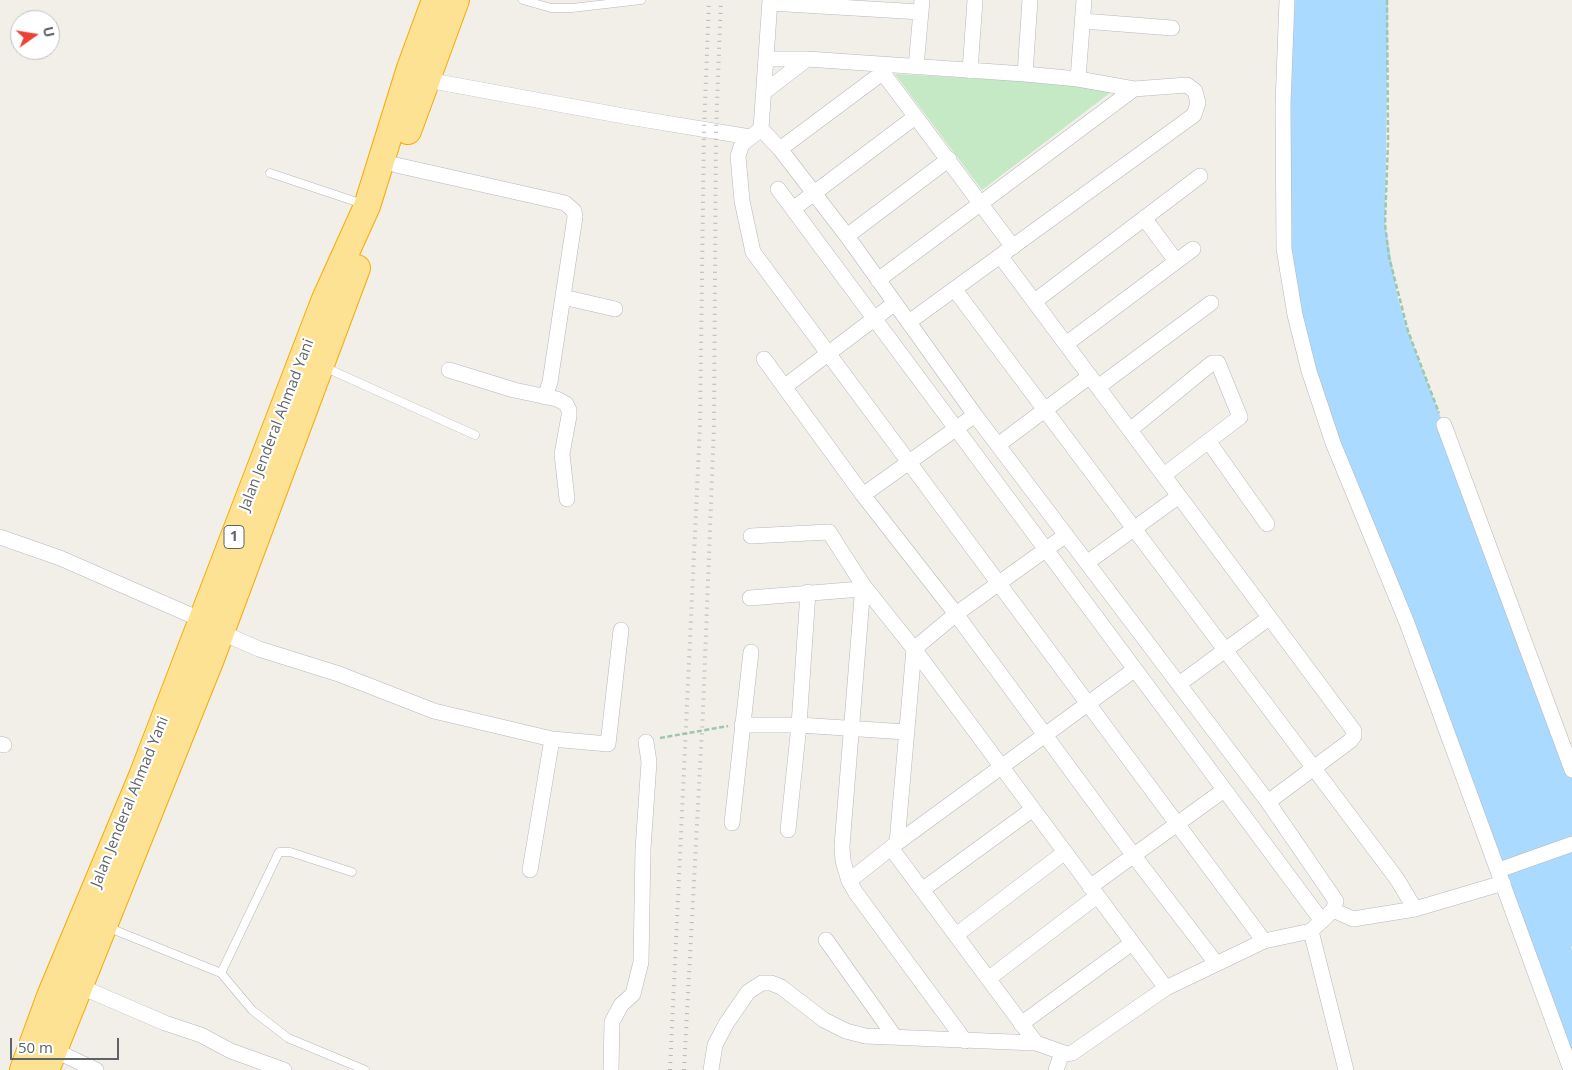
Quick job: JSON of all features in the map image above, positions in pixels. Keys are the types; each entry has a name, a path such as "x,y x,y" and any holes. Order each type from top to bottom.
{"highway":[{"name":"Jalan Jenderal Ahmad Yani","path":"23,1070 50,996 142,776 211,626 320,365 427,80 437,1"},
{"name":"Jalan Jenderal Ahmad Yani","path":"50,1060 105,926 325,299 368,206 410,68 437,1"}],"street":[{"path":"970,71 975,0"},
{"path":"1025,74 1030,0"},
{"path":"1078,79 1084,0"},
{"path":"1287,0 1283,104 1284,249 1295,315 1309,371 1333,443 1408,622 1571,1070"},
{"path":"916,67 921,6 770,1 763,92 755,133 742,144 738,156 744,210 753,252 1089,703 1264,942"},
{"path":"1083,21 1172,28"},
{"path":"766,59 807,59 880,69 916,67 1025,74 1078,79 1134,89 1187,85 1195,91 1198,103 1194,115 1001,257 908,322"},
{"path":"763,92 807,59"},
{"path":"880,69 982,203 1013,247"},
{"path":"780,149 880,69"},
{"path":"427,80 629,118 755,133 780,149 847,236 975,415 1268,802 1335,898 1333,910 1315,932 1264,942 1166,988 1116,1021 1078,1051 1067,1054 1036,1043 864,1036 846,1031 824,1020 781,987 771,983 762,983 748,992 738,1005 715,1045 711,1070"},
{"path":"878,280 1134,89"},
{"path":"793,209 915,117"},
{"path":"847,236 949,159"},
{"path":"396,166 542,198 570,206 575,217 550,382 545,396"},
{"path":"1035,301 1200,176"},
{"path":"778,189 874,320 957,428 1044,550 1224,790 1315,932 1320,969 1346,1070"},
{"path":"1144,218 1176,261"},
{"path":"1066,344 1193,249"},
{"path":"1001,257 1354,731 1350,741 1268,802"},
{"path":"955,290 1397,879 1415,909"},
{"path":"563,297 615,310"},
{"path":"998,445 1045,410 1094,382 1211,302"},
{"path":"784,387 895,303"},
{"path":"764,359 863,495 956,614 1134,856 1216,963"},
{"path":"1130,430 1215,362 1218,363 1241,414 1238,420 1164,475"},
{"path":"449,370 514,390 545,396 563,402 569,410 562,454 567,499"},
{"path":"863,495 975,415"},
{"path":"1444,426 1572,770"},
{"path":"1209,442 1267,524"},
{"path":"1088,562 1179,496"},
{"path":"751,536 829,532 862,587 914,649 1166,988"},
{"path":"1036,1043 922,890 894,845 914,649 956,614 1066,535"},
{"path":"0,537 60,558 259,649 339,674 434,711 552,739 608,744 621,630"},
{"path":"750,598 862,587"},
{"path":"862,587 863,605 842,846 849,881 965,1041"},
{"path":"788,830 799,726 808,592"},
{"path":"1179,684 1269,618"},
{"path":"732,823 751,652"},
{"path":"849,881 894,845 1003,768 1134,670"},
{"path":"742,725 852,728 906,732"},
{"path":"530,870 552,739"},
{"path":"611,1070 612,1022 621,1005 633,994 641,962 643,849 649,762 646,742"},
{"path":"988,979 1094,892 1134,856 1224,790"},
{"path":"922,890 1033,809"},
{"path":"1333,910 1352,919 1415,909 1501,876 1516,864 1572,844"},
{"path":"956,935 1065,852"},
{"path":"826,940 895,1037"},
{"path":"1021,1024 1132,943"},
{"path":"79,986 165,1023 201,1035 231,1051 284,1070"},
{"path":"1056,1070 1062,1053"},
{"path":"50,1060 96,1070"}],"lane":[{"path":"523,0 551,8 572,8 641,0"},
{"path":"270,174 368,206"},
{"path":"320,365 475,434"},
{"path":"221,973 279,852 290,852 352,872"},
{"path":"105,926 221,973 252,1010 288,1038 365,1070"}],"path":[{"path":"1387,0 1388,141 1386,224 1389,257 1408,331 1444,426"},
{"path":"646,742 717,726 742,725"}],"green space":[{"path":"895,74 1119,86 982,190"}],"water":[{"path":"1287,0 1388,0 1385,224 1398,299 1408,331 1517,619 1572,772 1572,946 1561,959 1572,990 1572,1070 1309,371 1289,277"}],"waterway":[{"path":"1551,929 1572,990"}],"railway":[{"path":"670,1070 700,425 704,130 709,0"},
{"path":"684,1070 703,711 714,425 716,131 721,0"}]}
